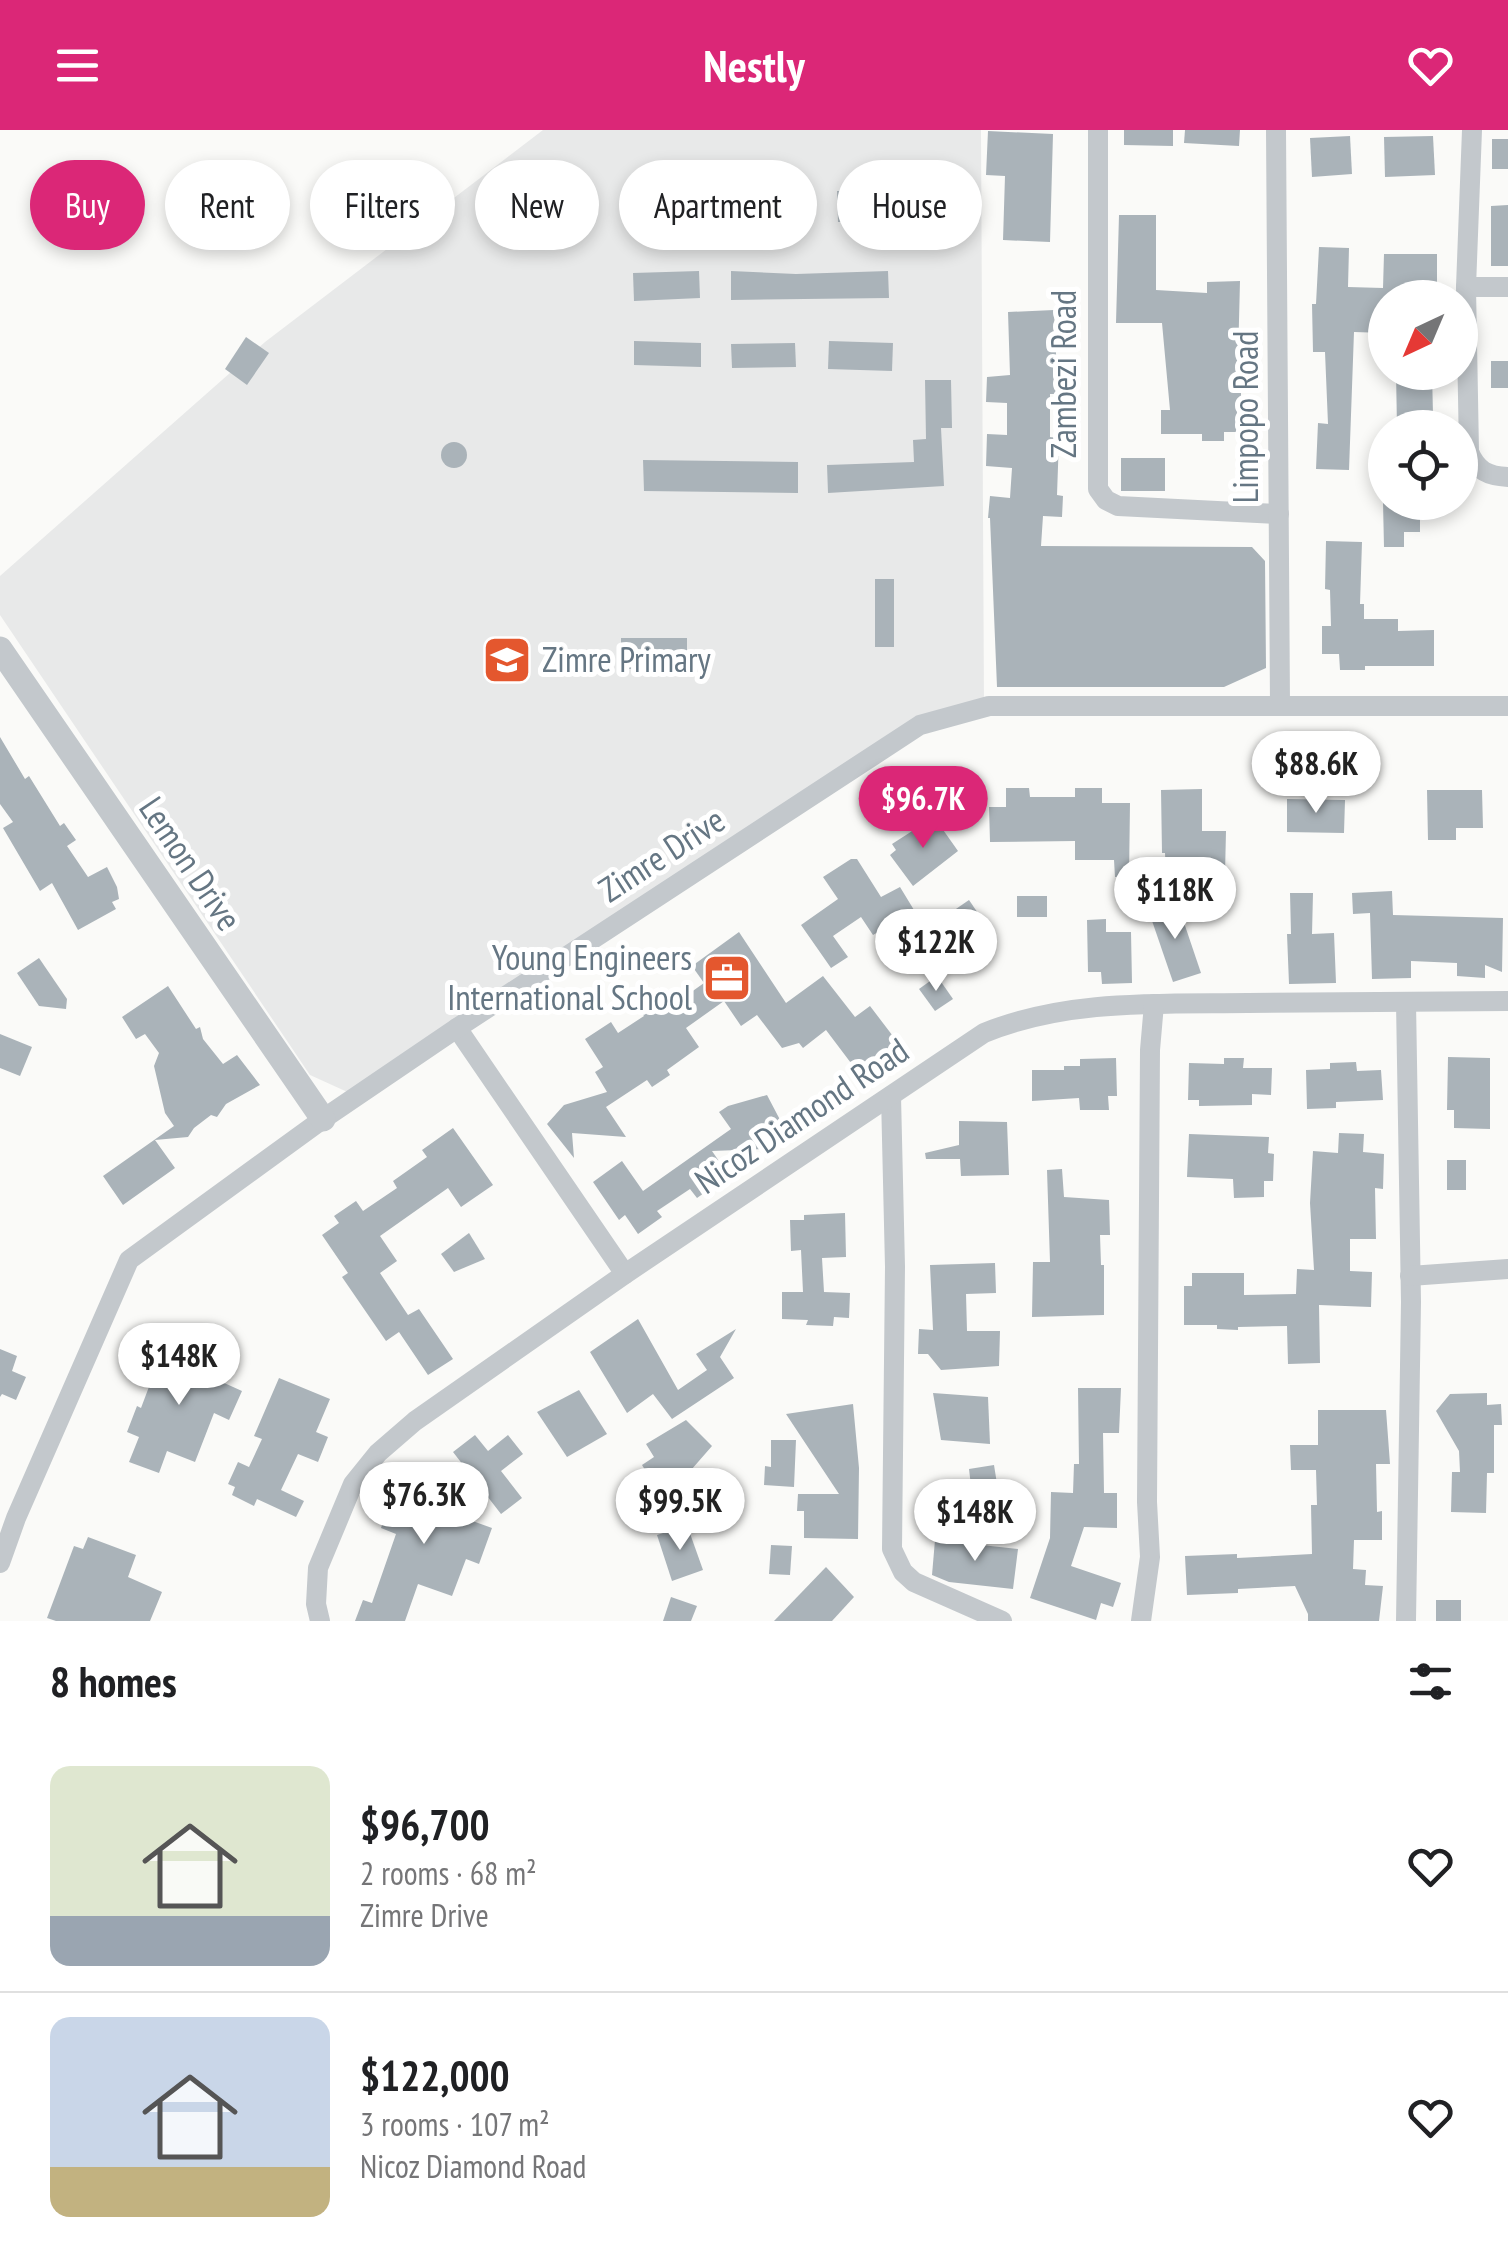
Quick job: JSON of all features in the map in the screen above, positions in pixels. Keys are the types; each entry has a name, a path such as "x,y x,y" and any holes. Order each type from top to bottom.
{"street":[{"name":"Zambezi Road","path":"1098,130 1098,489 1106,500 1118,506 1280,514"},
{"name":"Limpopo Road","path":"1276,130 1280,704"},
{"path":"1466,280 1472,130"},
{"path":"1478,287 1508,286"},
{"path":"1468,390 1469,452 1483,472 1508,477"},
{"name":"Lemon Drive","path":"0,649 323,1119"},
{"name":"Zimre Drive","path":"0,1563 8,1515 129,1260 323,1119 920,725 989,706 1508,706"},
{"name":"Nicoz Diamond Road","path":"320,1621 316,1604 318,1568 353,1484 378,1452 415,1421 625,1274 984,1032 1020,1018 1078,1008 1508,1001"},
{"path":"1406,1002 1410,1276 1406,1621"},
{"path":"1141,1621 1150,1557 1147,1502 1154,1004"},
{"path":"458,1028 625,1274"},
{"path":"891,1096 895,1268 892,1549 914,1582 1002,1621"},
{"path":"1410,1276 1508,1269"}],"shaded area":[{"name":"Zimre Primary","path":"543,130 981,130 981,160 837,160 837,250 982,250 984,706 925,717 365,1100 310,1075 0,615 0,576 265,342 386,250 455,250 455,197 475,182 475,250 599,250 599,160 504,160"}],"building":[{"path":"1124,130 1173,130 1173,146 1124,145"},
{"path":"1185,130 1240,130 1239,146 1184,143"},
{"path":"988,131 1053,134 1050,242 1003,240 1005,176 986,175"},
{"path":"1350,136 1352,174 1312,177 1310,138"},
{"path":"1433,136 1435,175 1385,177 1384,137"},
{"path":"1492,139 1508,139 1508,169 1492,169"},
{"path":"1508,205 1508,266 1491,266 1491,206"},
{"path":"1119,215 1156,215 1156,290 1207,293 1207,282 1240,281 1238,360 1244,360 1244,385 1236,432 1224,432 1224,441 1202,441 1202,434 1161,434 1161,410 1170,410 1162,323 1116,323"},
{"path":"1319,247 1349,248 1348,287 1368,288 1368,332 1354,332 1349,470 1316,469 1318,423 1328,424 1325,352 1313,352 1312,304 1316,304"},
{"path":"1384,254 1437,254 1437,280 1383,280"},
{"path":"699,271 700,298 634,301 633,273"},
{"path":"731,271 888,271 889,298 731,300"},
{"path":"1054,310 1057,375 1063,375 1063,394 1050,394 1050,437 1059,438 1057,495 1063,496 1062,517 1043,516 1041,546 1252,547 1265,561 1266,668 1224,687 997,687 988,518 990,496 1010,498 1012,468 986,466 987,434 1007,435 1007,403 986,402 987,377 1010,375 1008,312"},
{"path":"246,337 269,353 247,385 225,369"},
{"path":"634,341 701,343 701,367 634,365"},
{"path":"829,341 893,343 892,371 828,369"},
{"path":"795,343 796,367 732,368 731,344"},
{"path":"1491,361 1508,361 1508,388 1491,388"},
{"path":"925,380 951,380 952,428 941,428 944,486 828,493 827,465 914,462 913,440 926,439"},
{"path":"1396,390 1432,390 1433,410 1397,410"},
{"path":"454,442 463,446 467,455 463,464 454,468 445,464 441,455 445,446"},
{"path":"1121,458 1165,458 1165,491 1121,491"},
{"path":"643,460 798,462 798,493 644,491"},
{"path":"1383,520 1420,520 1420,532 1404,532 1404,547 1384,547"},
{"path":"1326,541 1362,542 1360,604 1364,604 1364,619 1398,619 1398,631 1434,630 1434,666 1340,670 1339,654 1322,654 1322,626 1331,626 1330,590 1325,589"},
{"path":"875,579 894,579 894,647 875,647"},
{"path":"621,638 687,638 687,669 621,669"},
{"path":"0,737 25,779 29,776 60,826 64,823 76,840 67,846 88,877 107,867 117,887 119,899 112,902 116,909 78,930 52,883 40,891 3,828 13,822 0,804"},
{"path":"1006,788 1029,788 1030,797 1075,797 1075,788 1102,788 1102,803 1130,803 1129,877 1115,877 1114,860 1075,860 1075,841 990,842 989,807 1006,807"},
{"path":"1202,789 1202,831 1226,831 1225,874 1166,877 1161,790"},
{"path":"1427,790 1482,790 1483,828 1456,828 1456,840 1428,840"},
{"path":"1287,799 1345,800 1344,833 1287,832"},
{"path":"934,817 958,851 913,886 890,855 896,850 892,844"},
{"path":"857,859 881,897 900,887 914,910 873,935 861,917 833,936 848,957 831,968 801,925 838,899 823,877"},
{"path":"1392,891 1393,915 1503,918 1502,972 1485,965 1485,978 1457,976 1457,963 1411,961 1411,978 1372,979 1370,913 1353,914 1352,893"},
{"path":"1290,893 1313,893 1312,934 1334,933 1336,983 1289,984"},
{"path":"1017,896 1047,896 1047,917 1017,917"},
{"path":"969,900 984,922 952,944 937,922"},
{"path":"1177,902 1201,973 1173,982 1149,912"},
{"path":"1106,919 1106,932 1131,932 1132,983 1102,984 1101,972 1088,972 1087,920"},
{"path":"739,932 786,1003 823,976 855,1017 870,1006 902,1048 890,1058 894,1064 863,1079 826,1030 803,1048 799,1043 782,1048 757,1015 741,1026 724,1001 686,1028 699,1047 667,1070 670,1075 652,1087 647,1080 606,1107 626,1137 572,1133 574,1158 547,1124 564,1105 607,1092 595,1072 603,1067 585,1039 611,1022 618,1033 644,1016 636,1004 660,987 673,1005 704,983 692,966"},
{"path":"39,958 67,999 66,1009 39,1006 17,973"},
{"path":"937,976 953,999 935,1011 919,989"},
{"path":"168,986 223,1064 237,1055 260,1085 226,1104 217,1117 211,1115 188,1137 155,1140 175,1168 123,1205 103,1176 174,1126 165,1113 154,1066 159,1053 145,1034 136,1039 122,1017"},
{"path":"0,1034 32,1047 20,1076 0,1068"},
{"path":"1448,1057 1490,1058 1490,1129 1454,1128 1454,1110 1447,1110"},
{"path":"1116,1058 1117,1096 1108,1096 1109,1110 1080,1110 1079,1098 1032,1101 1032,1070 1064,1070 1064,1066 1080,1066 1080,1059"},
{"path":"1224,1058 1244,1058 1243,1068 1272,1068 1271,1095 1252,1094 1252,1105 1199,1106 1199,1100 1188,1100 1189,1063 1224,1064"},
{"path":"1356,1062 1357,1071 1381,1070 1383,1100 1336,1102 1336,1108 1307,1109 1306,1070 1330,1069 1330,1063"},
{"path":"767,1095 788,1135 765,1149 712,1151 723,1167 708,1178 714,1186 697,1198 690,1189 657,1211 662,1217 638,1234 625,1215 619,1220 593,1182 622,1161 643,1191 731,1129 719,1112"},
{"path":"959,1121 1007,1122 1009,1175 961,1176 960,1159 926,1159 925,1153 959,1145"},
{"path":"453,1128 493,1185 461,1207 448,1188 380,1236 397,1261 380,1273 408,1315 419,1309 453,1359 428,1375 399,1332 386,1341 342,1277 348,1273 322,1235 339,1223 334,1216 356,1201 363,1211 397,1188 393,1181 427,1157 422,1150"},
{"path":"1339,1133 1364,1134 1363,1152 1384,1154 1383,1189 1375,1188 1376,1239 1350,1239 1350,1271 1372,1272 1371,1307 1319,1305 1320,1363 1288,1364 1287,1326 1238,1330 1217,1329 1217,1325 1184,1325 1184,1286 1192,1286 1192,1273 1244,1273 1244,1295 1296,1294 1297,1269 1314,1270 1310,1203 1313,1151 1338,1153"},
{"path":"1189,1134 1269,1137 1268,1153 1274,1154 1273,1181 1264,1181 1264,1197 1234,1198 1233,1179 1187,1177"},
{"path":"1447,1160 1466,1160 1466,1190 1447,1190"},
{"path":"1062,1169 1064,1197 1109,1200 1110,1235 1100,1235 1104,1315 1032,1317 1033,1262 1050,1262 1047,1170"},
{"path":"845,1213 846,1257 822,1258 824,1292 850,1293 849,1318 834,1317 833,1326 782,1319 782,1292 803,1292 801,1250 791,1251 790,1220 804,1220 804,1215"},
{"path":"469,1233 485,1259 454,1272 441,1254"},
{"path":"995,1263 996,1293 966,1294 967,1331 1000,1331 999,1366 941,1370 928,1354 918,1354 919,1329 933,1330 930,1265"},
{"path":"638,1319 678,1390 707,1370 696,1354 736,1329 720,1357 734,1378 672,1419 653,1394 627,1413 590,1352"},
{"path":"167,1339 209,1354 202,1373 242,1391 229,1420 214,1413 195,1462 167,1451 159,1473 129,1462 139,1437 127,1432 137,1406 141,1408"},
{"path":"0,1349 17,1356 12,1371 26,1377 16,1400 2,1394 0,1397"},
{"path":"279,1378 330,1399 316,1432 328,1437 318,1462 298,1454 281,1490 304,1501 296,1517 257,1499 254,1506 232,1495 235,1487 228,1484 238,1462 249,1467 262,1439 254,1436"},
{"path":"1078,1388 1121,1388 1119,1433 1103,1433 1104,1493 1117,1493 1117,1528 1084,1527 1071,1566 1121,1583 1113,1607 1101,1603 1096,1620 1030,1598 1050,1538 1051,1492 1073,1493 1074,1464 1079,1464"},
{"path":"579,1390 607,1434 567,1457 537,1412"},
{"path":"933,1393 988,1397 990,1444 941,1440"},
{"path":"1487,1393 1487,1405 1501,1404 1502,1425 1494,1425 1494,1473 1487,1473 1486,1513 1451,1512 1452,1472 1460,1472 1459,1451 1436,1411 1450,1394"},
{"path":"853,1404 859,1468 858,1539 804,1538 804,1511 797,1511 798,1494 839,1494 786,1414"},
{"path":"1318,1410 1386,1410 1390,1464 1376,1464 1382,1540 1354,1540 1353,1569 1366,1570 1365,1585 1383,1586 1379,1621 1308,1621 1295,1586 1187,1595 1185,1556 1312,1554 1311,1505 1317,1505 1316,1470 1291,1470 1290,1445 1318,1445"},
{"path":"686,1420 712,1446 664,1501 642,1465 654,1457 646,1444"},
{"path":"475,1435 488,1451 508,1435 523,1454 501,1471 522,1498 501,1514 453,1452"},
{"path":"771,1440 796,1440 794,1487 764,1485 765,1466 771,1467"},
{"path":"994,1465 1002,1515 936,1525 932,1498 948,1495 947,1490 971,1486 969,1469"},
{"path":"429,1470 464,1483 453,1514 492,1528 479,1564 466,1559 452,1596 418,1584 405,1621 355,1621 363,1600 372,1603 396,1534 381,1528 396,1485 420,1494"},
{"path":"687,1525 703,1570 672,1581 657,1535"},
{"path":"88,1537 136,1555 128,1577 162,1592 150,1621 47,1618 74,1546 83,1549"},
{"path":"935,1540 1018,1549 1013,1589 949,1582 932,1575"},
{"path":"771,1545 792,1546 790,1575 769,1574"},
{"path":"826,1567 854,1597 832,1621 774,1621"},
{"path":"671,1597 697,1606 691,1621 663,1621"},
{"path":"1436,1600 1461,1600 1461,1621 1436,1621"}],"place":[{"name":"Zimre Primary","path":"507,660"},
{"name":"Young Engineers International School","path":"727,978"}]}
